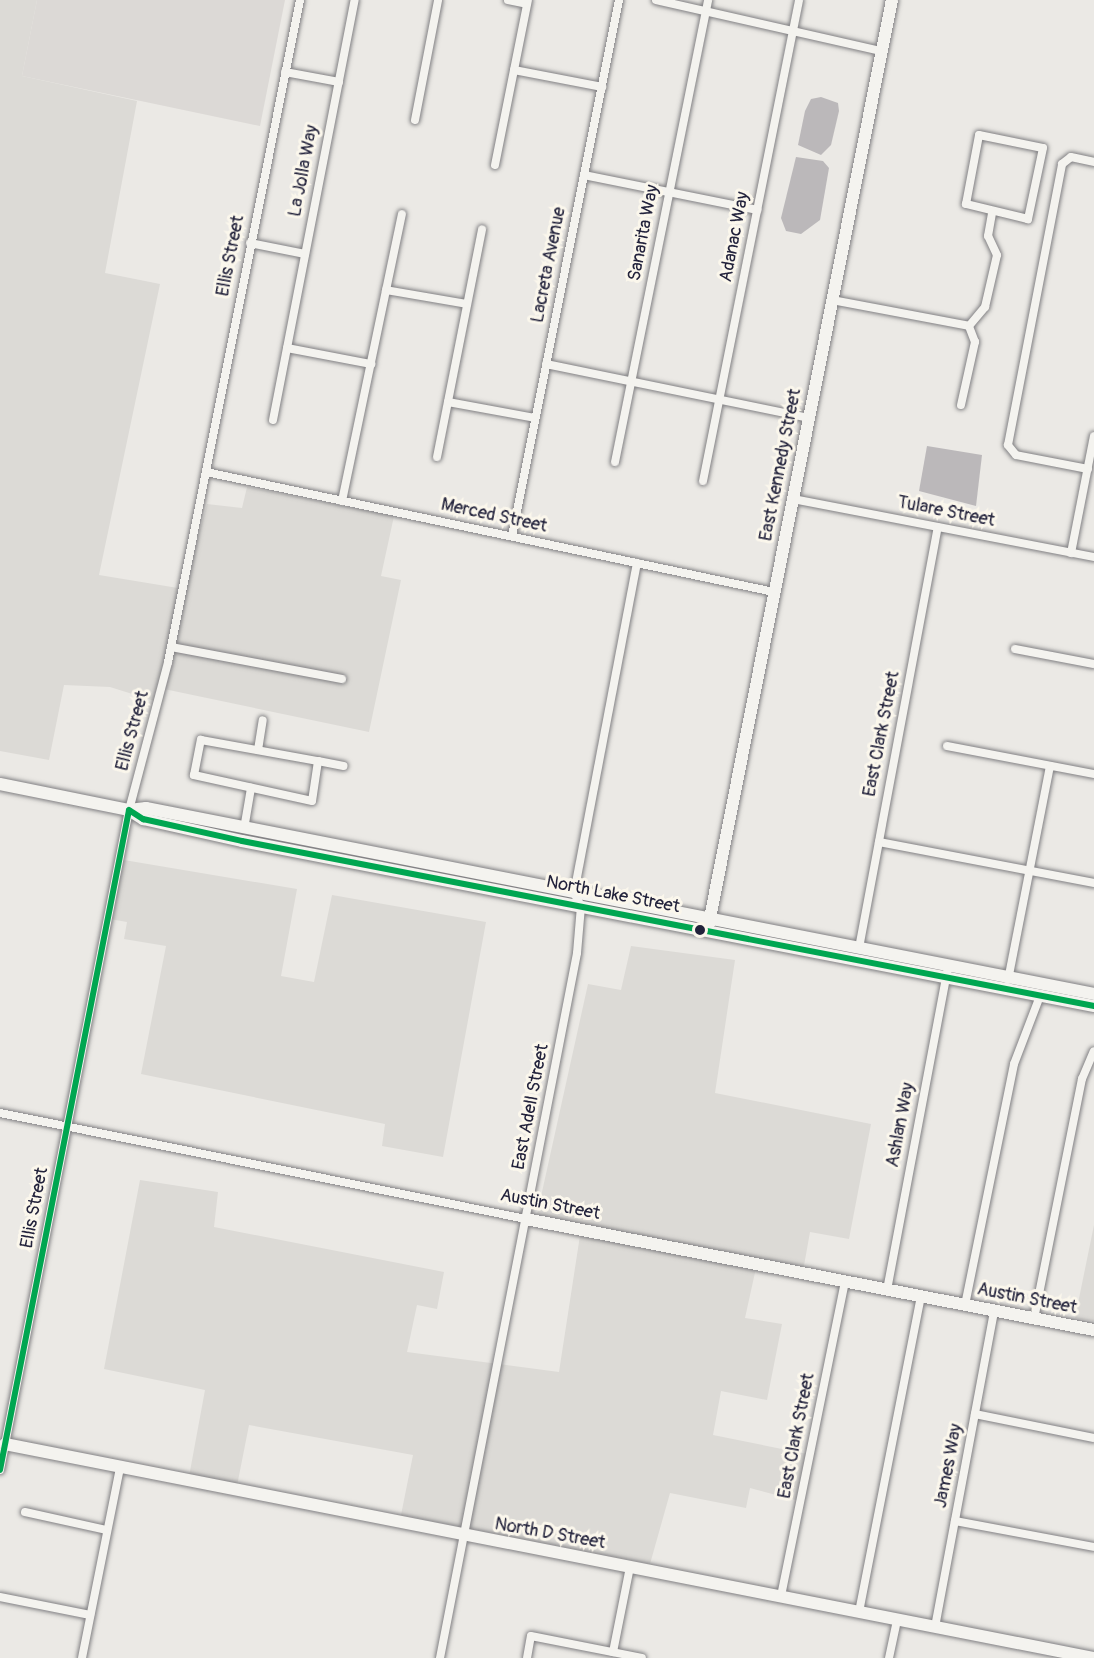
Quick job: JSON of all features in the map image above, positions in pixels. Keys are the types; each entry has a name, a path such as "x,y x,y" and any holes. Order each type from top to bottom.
{"street":[{"name":"Ellis Street","path":"0,1470 3,1444 129,810 171,646 300,0"},
{"name":"La Jolla Way","path":"273,420 355,0"},
{"path":"415,120 438,0"},
{"path":"495,165 528,2 508,0"},
{"name":"Lacreta Avenue","path":"512,536 619,0"},
{"path":"656,0 792,33 881,51"},
{"name":"Sanarita Way","path":"615,462 708,0"},
{"name":"Adanac Way","path":"703,481 799,0"},
{"name":"East Kennedy Street","path":"708,926 891,3"},
{"path":"514,70 602,87"},
{"path":"285,72 339,82"},
{"path":"979,135 1042,148 1028,219 992,214 966,204 979,135"},
{"path":"1088,469 1010,452 1065,159 1094,162"},
{"path":"584,175 757,210"},
{"path":"342,501 402,214"},
{"path":"969,326 985,307 997,255 988,236 992,214"},
{"path":"437,457 482,229"},
{"path":"250,243 305,254"},
{"path":"386,290 467,304"},
{"path":"832,300 969,326"},
{"path":"961,405 975,342 969,326"},
{"path":"287,348 371,364"},
{"path":"546,364 808,418"},
{"path":"448,402 535,418"},
{"path":"1071,553 1094,436"},
{"name":"Merced Street","path":"206,472 774,591"},
{"name":"Tulare Street","path":"793,499 1094,557"},
{"name":"East Clark Street","path":"859,948 938,527"},
{"path":"581,906 573,893 637,563"},
{"path":"171,646 342,679"},
{"path":"1015,649 1094,664"},
{"path":"258,750 263,720"},
{"path":"318,760 312,801 195,776 201,740 318,760 344,766"},
{"path":"947,746 1094,774"},
{"path":"1007,983 1050,766"},
{"name":"North Lake Street","path":"0,784 129,810 143,819 460,871 573,893 708,926 947,973 1094,994"},
{"path":"243,835 251,788"},
{"name":"North Lake Street","path":"243,835 470,885 581,906 859,948 947,973"},
{"path":"879,842 1094,883"},
{"path":"460,871 470,885"},
{"name":"East Adell Street","path":"440,1658 577,953 581,906"},
{"name":"Ashlan Way","path":"887,1290 947,973"},
{"name":"North Lake Street","path":"1007,983 1040,996 1094,1006"},
{"path":"965,1305 1014,1064 1040,996"},
{"path":"1034,1319 1082,1080 1094,1051"},
{"name":"Austin Street","path":"0,1113 1094,1330"},
{"name":"East Clark Street","path":"781,1596 845,1281"},
{"path":"859,1612 921,1296"},
{"name":"James Way","path":"935,1627 994,1311"},
{"path":"975,1414 1094,1438"},
{"name":"North D Street","path":"3,1444 464,1537 781,1596 1094,1658"},
{"path":"82,1658 120,1467"},
{"path":"25,1512 107,1530"},
{"path":"955,1521 1094,1547"},
{"path":"613,1652 630,1567"},
{"path":"0,1597 90,1615"},
{"path":"889,1658 897,1619"},
{"path":"527,1658 531,1636 642,1658"}],"shaded area":[{"path":"0,0 37,0 22,76 137,101 105,273 160,284 99,575 184,589 207,504 242,508 247,487 394,516 381,576 401,580 369,732 164,689 161,703 110,687 64,685 49,760 0,751"},
{"path":"37,0 285,0 260,126 22,76"},
{"path":"821,97 838,103 839,111 831,145 821,155 798,145 805,111 811,99"},
{"path":"796,157 823,161 829,168 820,220 801,234 786,231 781,218"},
{"path":"927,446 982,455 976,506 919,491"},
{"path":"118,859 297,889 281,976 314,982 332,895 486,922 443,1157 382,1146 385,1124 141,1074 166,946 124,939 127,922 110,919"},
{"path":"631,946 735,960 715,1093 871,1124 849,1239 810,1232 802,1277 756,1268 745,1318 782,1324 767,1400 721,1391 713,1435 812,1455 803,1502 750,1488 746,1508 670,1493 650,1564 401,1515 413,1455 249,1425 236,1491 188,1482 205,1390 104,1369 140,1180 218,1192 214,1227 444,1272 437,1309 417,1305 407,1352 559,1372 581,1229 536,1219 588,984 621,990"},
{"path":"1094,1225 1094,1321 1075,1318"}],"transit line":[{"path":"129,810 143,819 242,841 1094,1006"},
{"path":"0,1470 129,810"}]}
